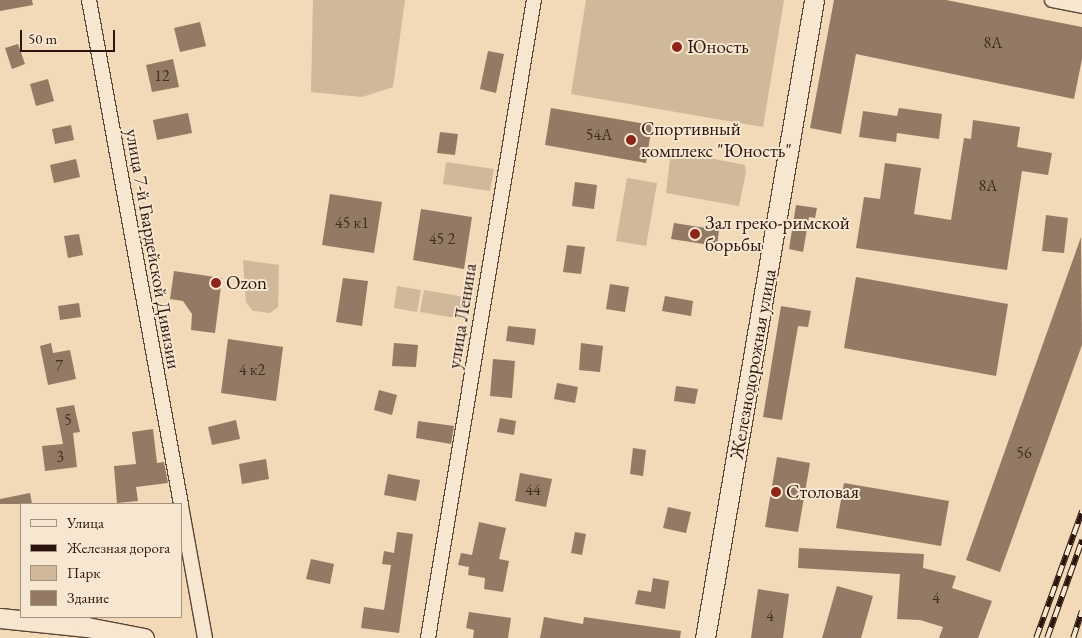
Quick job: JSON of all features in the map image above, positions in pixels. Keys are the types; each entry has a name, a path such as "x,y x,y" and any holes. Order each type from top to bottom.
{"main road":[{"name":"Железнодорожная улица","path":"705,638 814,0"},
{"path":"0,618 86,633 144,638"}],"street":[{"name":"улица 7-й Гвардейской Дивизии","path":"89,0 181,503"},
{"name":"улица Ленина","path":"428,638 534,0"},
{"path":"1052,0 1082,6"},
{"name":"улица 7-й Гвардейской Дивизии","path":"182,511 205,638"}],"green space":[{"path":"313,0 405,0 393,87 362,97 311,92"},
{"name":"Юность","path":"586,0 784,0 763,127 571,94"},
{"path":"678,152 745,165 746,172 739,206 666,193 670,159 672,153"},
{"path":"446,162 494,169 490,191 443,184"},
{"path":"627,178 657,183 646,246 616,241"},
{"path":"243,260 279,265 278,307 270,313 253,311 246,302"},
{"path":"397,286 421,290 417,312 394,308"},
{"path":"424,290 471,298 467,320 420,312"}],"building":[{"path":"0,0 32,0 33,5 0,11"},
{"path":"834,0 946,0 1082,27 1082,59 1074,99 856,54 841,134 810,128"},
{"path":"200,22 206,46 180,52 174,28"},
{"path":"18,44 25,64 12,69 5,48"},
{"path":"488,51 504,54 496,93 480,89"},
{"path":"173,59 179,87 152,92 146,65"},
{"path":"48,79 54,101 36,106 30,84"},
{"path":"551,108 652,125 646,163 545,145"},
{"path":"899,108 942,114 939,139 897,133 896,142 859,137 863,111 897,116"},
{"path":"188,113 192,133 157,140 153,120"},
{"path":"973,120 1020,127 1017,147 1052,153 1048,175 1022,171 1007,270 856,248 864,197 880,199 885,163 921,168 914,214 951,220 964,138 971,139"},
{"path":"71,125 74,140 55,144 52,129"},
{"path":"440,132 458,134 455,155 437,153"},
{"path":"76,159 80,177 54,183 50,165"},
{"path":"575,182 597,185 594,209 572,206"},
{"path":"330,194 382,202 374,253 322,245"},
{"path":"796,205 817,208 815,218 809,217 803,252 789,249"},
{"path":"421,209 472,217 464,269 413,260"},
{"path":"1046,215 1068,218 1064,253 1042,251"},
{"name":"Зал греко-римской борьбы","path":"674,223 719,230 717,246 671,239"},
{"path":"79,234 83,255 68,258 64,236"},
{"path":"1081,237 1082,345 1000,572 966,560"},
{"path":"567,245 585,247 581,274 563,272"},
{"path":"174,271 222,278 215,333 191,330 192,314 183,301 170,299"},
{"path":"856,277 1008,304 996,376 844,348"},
{"path":"343,278 368,281 362,326 336,322"},
{"path":"610,284 629,287 625,312 606,309"},
{"path":"665,296 693,301 691,316 662,311"},
{"path":"79,303 81,317 60,320 58,306"},
{"path":"781,306 811,311 808,327 798,326 782,420 763,417"},
{"path":"508,326 536,329 534,345 506,341"},
{"path":"228,339 283,347 276,401 221,393"},
{"path":"51,343 53,353 70,350 76,379 48,385 40,346"},
{"path":"394,343 418,345 416,367 392,366"},
{"path":"581,343 603,346 600,372 579,370"},
{"path":"493,359 515,361 512,398 490,396"},
{"path":"557,383 578,387 575,403 554,399"},
{"path":"676,386 698,389 695,404 674,401"},
{"path":"379,390 397,395 392,415 374,410"},
{"path":"74,405 80,432 73,433 77,467 45,471 42,446 63,444 56,408"},
{"path":"500,418 516,421 514,435 497,432"},
{"path":"236,420 240,439 212,445 208,427"},
{"path":"418,421 454,426 451,444 416,438"},
{"path":"153,429 157,463 164,462 168,483 136,487 138,501 117,503 114,466 136,464 132,432"},
{"path":"633,448 646,450 643,476 630,474"},
{"path":"777,457 810,463 798,532 765,527"},
{"path":"266,459 269,479 242,484 239,464"},
{"path":"520,473 552,479 546,507 515,501"},
{"path":"388,474 420,480 416,501 384,495"},
{"path":"844,483 949,501 941,546 836,528"},
{"path":"30,493 32,503 0,504 0,499"},
{"path":"668,507 691,512 686,533 663,528"},
{"path":"479,522 506,528 499,559 509,561 503,592 484,589 485,578 468,575 469,567 458,565 461,553 472,555"},
{"path":"397,532 413,534 399,633 361,628 364,607 384,610 391,565 382,564 384,551 394,553"},
{"path":"575,532 586,534 582,555 571,553"},
{"path":"799,548 924,554 923,568 956,576 952,588 992,601 978,638 939,638 943,627 920,620 897,619 900,574 798,568"},
{"path":"311,559 334,564 330,584 306,579"},
{"path":"653,578 669,581 665,609 635,604 638,590 651,592"},
{"path":"837,586 873,596 861,638 822,638"},
{"path":"758,589 789,594 783,638 751,638"},
{"path":"469,612 511,618 508,638 473,638 474,630 466,628"},
{"path":"544,617 583,624 584,617 681,631 680,638 540,638"}],"railway":[{"path":"1036,638 1082,511"},
{"path":"1047,638 1082,540"},
{"path":"1073,638 1082,611"}],"place":[{"name":"Юность","path":"677,47"},
{"name":"Спортивный комплекс \"Юность\"","path":"631,140"},
{"name":"Зал греко-римской борьбы","path":"695,234"},
{"name":"Ozon","path":"216,283"},
{"name":"Столовая","path":"776,492"}]}
